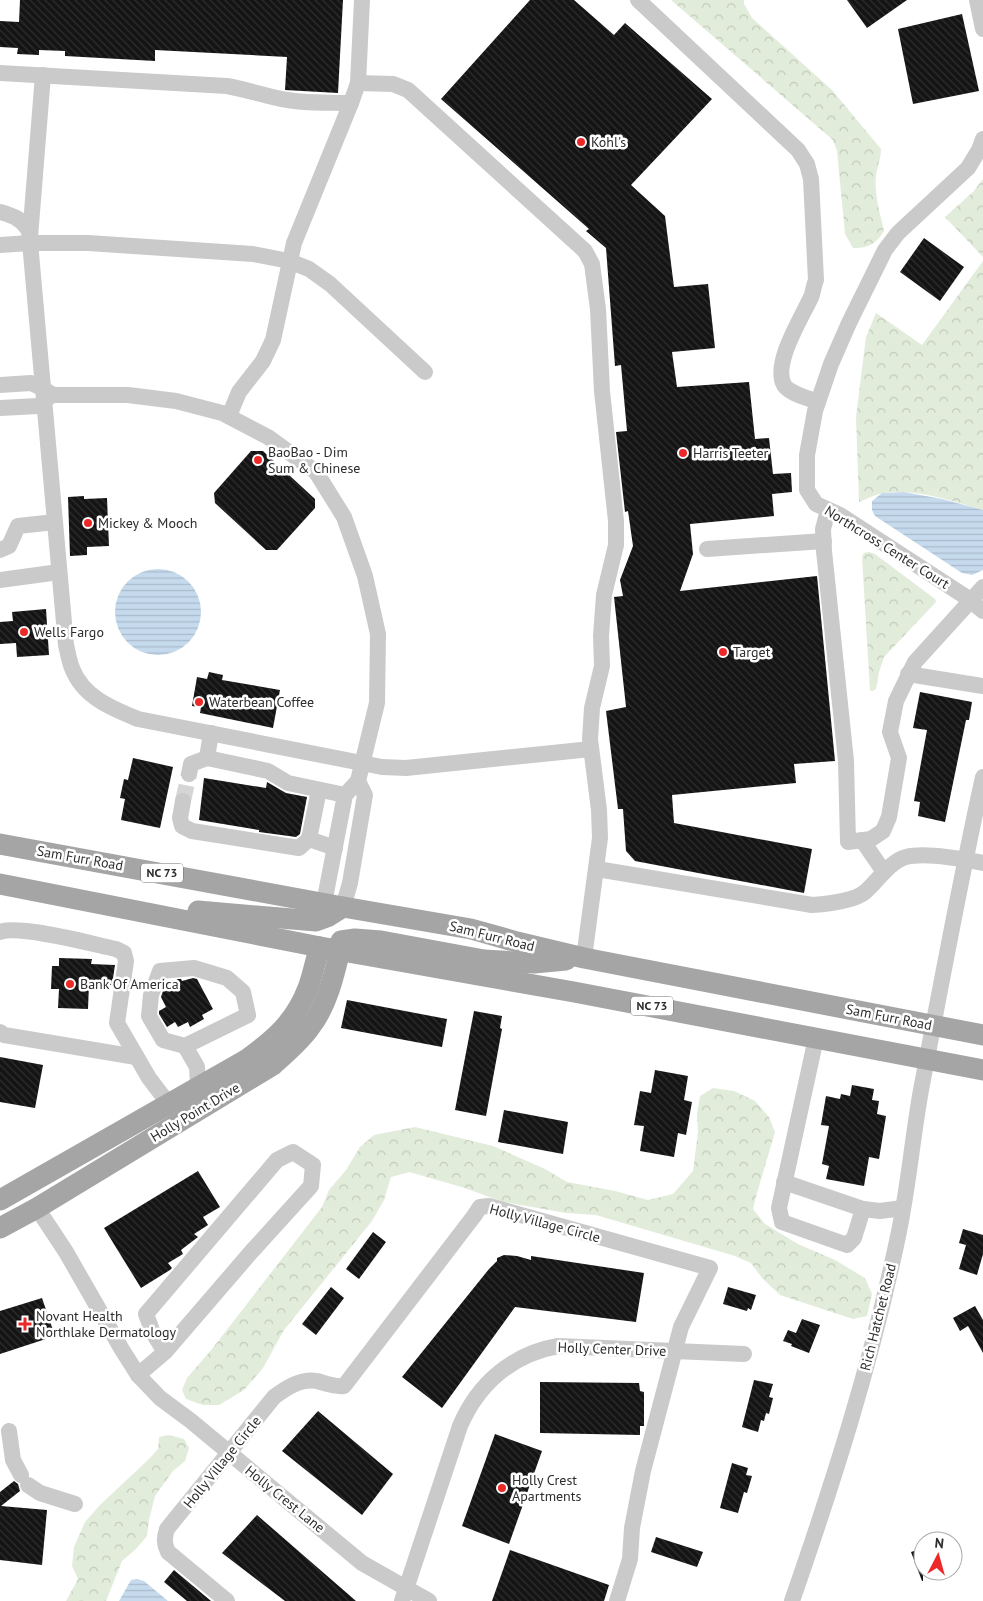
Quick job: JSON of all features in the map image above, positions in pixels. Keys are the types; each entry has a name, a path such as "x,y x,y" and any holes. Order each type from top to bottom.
{"main road":[{"name":"Sam Furr Road","path":"0,844 471,929 584,958 983,1036"},
{"name":"NC 73","path":"0,884 330,949 574,992 983,1070"},
{"path":"86,900 305,921 316,921 326,917 334,905"},
{"path":"330,949 345,940 356,939 381,941 484,960 534,963 584,958"},
{"name":"Holly Point Drive","path":"0,1200 246,1060 272,1042 287,1026 301,1005 309,986 330,949"},
{"name":"Holly Point Drive","path":"0,1228 37,1208 273,1065 312,1026 331,984 330,949"},
{"path":"37,1208 36,1201 47,1189 96,1158 168,1103"}],"street":[{"path":"229,416 239,392 263,361 273,340 294,243 352,103 358,83 362,0"},
{"path":"638,0 798,150 807,164 811,180 816,280 812,294 787,346 781,375 784,385 790,391 818,402"},
{"path":"977,0 983,29"},
{"path":"0,73 227,86 298,102 352,103"},
{"path":"30,243 43,75"},
{"path":"358,83 393,84 408,90 585,251 592,264 598,309 602,391 616,520 616,545 604,595 601,636 602,666 592,708 590,739 600,838 584,958"},
{"name":"Northcross Center Court","path":"977,606 848,520 816,504 807,490 807,455 814,411 831,364 885,250 898,232 968,168 979,150 983,139"},
{"path":"0,212 18,218 29,231 46,395 66,645 72,669 86,690 107,706 138,719 382,767 406,768 591,749"},
{"path":"0,245 30,243 112,244 252,254 289,261 309,269 330,284 425,372"},
{"path":"0,385 31,383 46,395 128,394 176,401 229,416 268,438 316,472 346,521 365,576 378,634 377,703 358,781 345,795 334,848 334,905"},
{"path":"0,408 38,406 46,395"},
{"path":"828,510 823,529 846,762 848,842 871,839 883,831 889,817 899,758 890,732 896,701 914,662 977,606 983,587"},
{"path":"0,550 9,546 18,526 55,522"},
{"path":"707,550 824,540"},
{"path":"0,580 59,572"},
{"path":"908,674 983,686"},
{"path":"207,758 211,733"},
{"path":"268,771 272,745"},
{"path":"189,774 191,764 207,758 268,771 288,783 345,795"},
{"path":"933,1026 965,859 983,777"},
{"path":"334,905 350,883 365,795 358,781"},
{"path":"183,802 180,818 182,826 192,831 299,848 309,839 319,790"},
{"path":"309,839 334,848"},
{"path":"862,840 884,872"},
{"path":"597,869 812,905 831,903 863,894 884,872 904,857 923,856 983,862"},
{"path":"0,932 10,929 26,930 116,949 124,953 126,961 117,1023 149,1078 168,1103"},
{"path":"185,1046 248,1015 243,992 228,978 194,968 160,971 151,995 148,1016 163,1040 185,1046 197,1068 198,1086"},
{"name":"Rich Hatchet Road","path":"792,1601 846,1437 876,1330 897,1240 933,1026"},
{"path":"0,1032 4,1036 136,1057"},
{"path":"816,1038 779,1208 782,1222 847,1245 854,1238 863,1210"},
{"path":"138,1375 165,1352 311,1186 313,1165 293,1152 277,1160 146,1314 152,1333 165,1352"},
{"path":"784,1182 863,1210 902,1208"},
{"name":"Holly Village Circle","path":"227,1601 168,1552 165,1545 167,1530 274,1398 290,1385 306,1381 316,1381 336,1387 344,1386 480,1207 488,1206 710,1268 681,1327 643,1471 632,1528 630,1559 617,1601"},
{"name":"Holly Crest Lane","path":"37,1208 66,1252 138,1375 160,1398 404,1595 429,1601"},
{"name":"Holly Center Drive","path":"404,1595 460,1426 474,1400 498,1372 519,1358 558,1346 744,1354"},
{"path":"9,1431 13,1460 24,1480 40,1493 75,1504"}],"green space":[{"path":"671,0 744,0 744,4 752,18 832,90 881,149 876,176 876,190 884,231 878,239 863,248 853,248 845,234 837,151 833,140"},
{"path":"983,179 983,257 945,217 973,192"},
{"path":"983,261 983,510 947,499 909,492 875,495 859,502 856,417 866,337 876,313 922,345"},
{"path":"864,553 875,554 935,599 936,602 884,657 876,689 873,691 870,690 862,557"},
{"path":"713,1088 734,1091 755,1101 769,1117 775,1132 753,1209 765,1224 798,1244 835,1260 865,1278 872,1294 867,1316 853,1319 780,1295 762,1278 751,1263 735,1256 596,1215 566,1213 503,1202 465,1188 409,1172 391,1177 384,1200 372,1221 284,1330 263,1368 244,1390 219,1405 203,1405 186,1399 182,1390 187,1378 212,1349 322,1207 329,1190 346,1170 360,1147 374,1135 415,1127 493,1146 545,1169 567,1182 615,1191 648,1200 673,1194 693,1171 700,1096"},
{"path":"169,1435 184,1439 189,1448 185,1461 173,1471 155,1496 147,1536 122,1561 106,1601 66,1601 78,1579 72,1566 74,1547 85,1522 158,1449 159,1437"}],"water":[{"path":"904,492 942,499 983,510 983,570 972,575 962,573 875,516 872,510 872,501 882,493"},
{"path":"150,569 166,569 175,572 189,581 198,595 201,612 198,629 189,643 175,652 166,655 150,655 134,648 122,636 115,620 115,604 122,588 134,576"},
{"path":"131,1580 144,1581 168,1601 119,1601"}],"building":[{"path":"20,0 343,0 338,93 285,90 287,57 155,50 155,61 65,56 65,51 39,50 39,55 17,54 18,48 0,47 0,21 19,22"},
{"path":"530,0 574,0 614,35 625,23 712,99 631,185 665,216 674,287 708,284 715,348 672,352 677,387 749,382 755,439 769,438 773,474 791,473 792,492 772,494 774,516 690,524 693,554 680,591 817,576 835,761 794,764 796,783 672,795 674,823 812,849 804,893 635,861 626,851 623,809 618,809 606,711 626,707 614,597 623,596 620,580 633,546 628,511 625,512 616,432 627,431 621,365 615,366 606,248 586,231 589,229 441,99"},
{"path":"847,0 907,0 867,28"},
{"path":"962,14 979,91 913,104 898,29"},
{"path":"924,238 964,267 940,301 900,272"},
{"path":"251,451 263,451 315,499 315,508 277,550 266,550 215,503 214,493"},
{"name":"Mickey & Mooch","path":"84,496 84,499 107,498 109,546 87,547 87,555 70,556 68,497"},
{"name":"Wells Fargo","path":"46,609 49,655 17,657 16,643 0,644 0,622 13,621 12,612"},
{"path":"209,672 223,675 222,680 280,690 273,728 200,713 201,707 192,706 197,677 207,679"},
{"path":"920,692 972,702 969,720 966,720 945,822 918,816 920,802 914,801 927,730 913,728"},
{"path":"133,758 173,767 160,828 121,820 125,799 120,798 124,779 128,780"},
{"path":"204,778 266,788 267,782 286,793 307,797 300,834 296,837 259,832 259,830 199,820"},
{"name":"Bank Of America","path":"59,958 92,959 91,964 115,965 112,985 89,984 88,1009 58,1008 59,989 51,989 52,966 59,966"},
{"path":"193,978 197,979 213,1009 202,1015 204,1019 190,1027 188,1022 178,1027 175,1022 167,1027 159,1014 159,1011 166,1007 161,997 163,991 171,987 169,984 178,979 182,981"},
{"path":"347,1000 447,1019 442,1047 341,1028"},
{"path":"474,1011 502,1016 500,1028 502,1029 486,1116 455,1110"},
{"path":"0,1057 43,1065 35,1108 0,1102"},
{"path":"655,1070 688,1076 684,1100 692,1102 686,1135 678,1133 674,1157 640,1151 644,1126 634,1125 640,1091 651,1093"},
{"path":"852,1085 874,1089 872,1100 879,1101 877,1114 886,1116 879,1159 869,1157 864,1186 826,1179 829,1166 822,1164 829,1126 821,1125 826,1096 840,1099 841,1094 850,1096"},
{"path":"504,1110 568,1122 563,1154 498,1142"},
{"path":"198,1171 220,1207 203,1217 208,1225 194,1234 198,1237 181,1250 183,1254 168,1263 172,1268 141,1288 104,1228"},
{"path":"963,1229 983,1235 983,1254 977,1275 959,1269 966,1245 959,1243"},
{"path":"373,1232 386,1242 359,1279 346,1269"},
{"path":"504,1255 531,1260 531,1256 644,1273 636,1322 515,1307 442,1408 402,1377 497,1261 497,1258"},
{"path":"331,1287 344,1298 316,1335 302,1324"},
{"path":"728,1287 756,1295 751,1310 748,1308 747,1311 723,1304"},
{"name":"Novant Health Northlake Dermatology","path":"42,1298 55,1336 0,1354 0,1311"},
{"path":"975,1306 983,1320 983,1353 968,1326 960,1331 953,1318"},
{"path":"802,1319 820,1325 809,1353 783,1341 788,1330 796,1333"},
{"path":"754,1380 773,1384 769,1397 773,1398 769,1414 766,1413 764,1421 761,1420 758,1432 742,1427"},
{"path":"540,1382 639,1383 640,1391 644,1392 644,1426 640,1426 640,1435 540,1433"},
{"path":"318,1411 393,1474 362,1515 282,1451"},
{"name":"Holly Crest Apartments","path":"495,1434 542,1451 509,1544 462,1526"},
{"path":"732,1463 748,1468 746,1475 752,1476 747,1493 744,1492 738,1513 720,1508"},
{"path":"14,1481 18,1484 20,1491 1,1506 47,1510 42,1565 0,1560 0,1492"},
{"path":"257,1515 356,1601 285,1601 222,1553"},
{"path":"656,1537 703,1552 697,1567 651,1552"},
{"path":"510,1550 609,1585 604,1601 492,1601"},
{"path":"174,1570 211,1601 187,1601 164,1582"}],"tunnel":[{"path":"183,801 189,774"}],"place":[{"name":"Kohl's","path":"581,142"},
{"name":"Harris Teeter","path":"683,453"},
{"name":"BaoBao - Dim Sum & Chinese","path":"258,460"},
{"name":"Mickey & Mooch","path":"88,523"},
{"name":"Wells Fargo","path":"24,632"},
{"name":"Target","path":"723,652"},
{"name":"Waterbean Coffee","path":"199,702"},
{"name":"Bank Of America","path":"70,984"},
{"name":"Novant Health Northlake Dermatology","path":"25,1324"},
{"name":"Holly Crest Apartments","path":"502,1488"}]}
